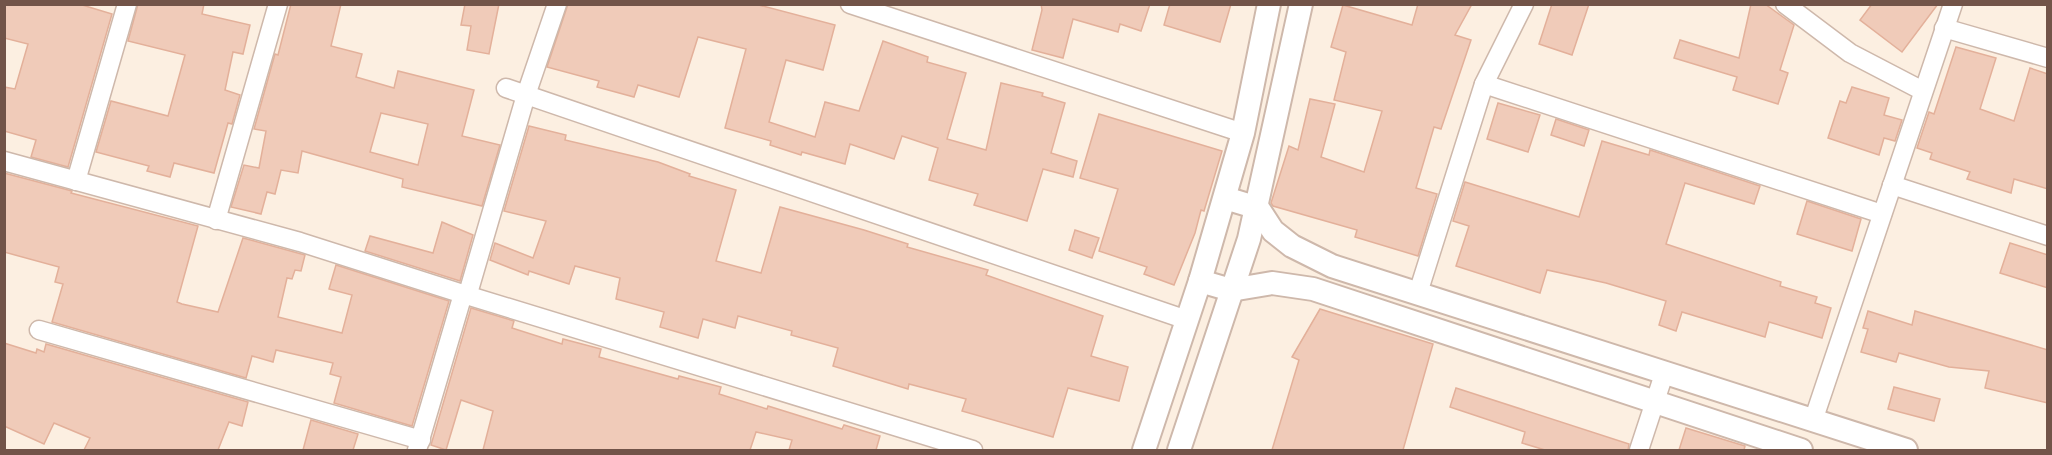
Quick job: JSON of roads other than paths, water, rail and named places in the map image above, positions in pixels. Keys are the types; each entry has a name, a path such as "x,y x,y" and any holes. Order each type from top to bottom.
{"street":[{"path":"76,181 127,4"},
{"path":"216,220 278,4"},
{"path":"39,330 419,445 463,294 469,290 526,95 557,4"},
{"path":"850,4 1243,133"},
{"path":"1144,450 1225,198 1243,133 1269,4"},
{"path":"1179,450 1258,208 1301,4"},
{"path":"1418,293 1484,84 1524,4"},
{"path":"1785,4 1850,52 1923,91"},
{"path":"1813,421 1953,4"},
{"path":"1944,28 2048,58"},
{"path":"1484,84 1882,214"},
{"path":"506,88 1187,320"},
{"path":"4,161 300,242 974,450"},
{"path":"1892,185 2048,236"},
{"path":"1225,198 1258,208 1273,231 1292,246 1332,266 1906,450"},
{"path":"1200,281 1231,291 1272,283 1314,289 1801,450"},
{"path":"1639,450 1664,374"}]}
